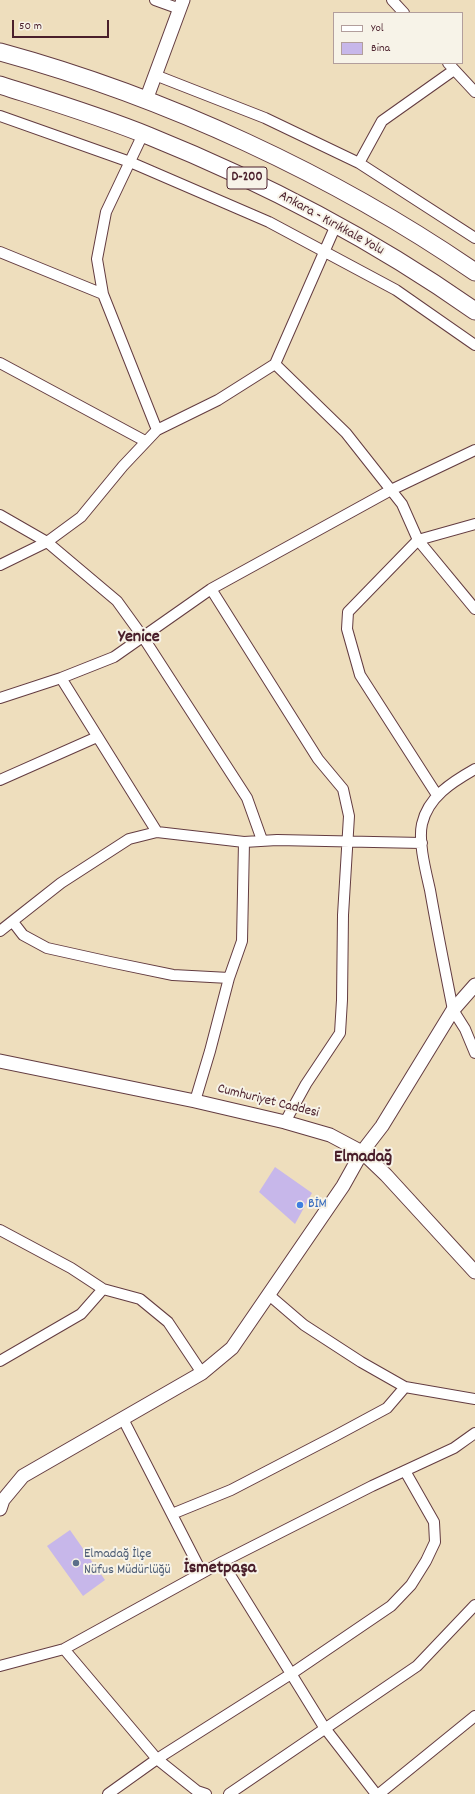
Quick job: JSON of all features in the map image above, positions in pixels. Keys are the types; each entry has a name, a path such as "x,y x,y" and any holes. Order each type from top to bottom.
{"highway":[{"name":"D-200","path":"0,52 57,68 146,100 254,146 402,224 475,272"},
{"name":"Ankara - Kırıkkale Yolu","path":"0,85 143,134 242,176 404,264 475,311"}],"street":[{"path":"146,100 181,4 155,0"},
{"path":"392,0 403,12"},
{"path":"359,163 382,121 451,66 475,92"},
{"path":"155,75 265,118 359,163 475,238"},
{"path":"0,116 130,162 269,222 396,290 475,345"},
{"path":"143,134 106,212 97,259 103,294 158,430"},
{"path":"0,565 46,542 81,517 145,441 158,430 218,400 275,364 336,226"},
{"path":"0,252 103,294"},
{"path":"0,363 145,441"},
{"path":"275,364 346,433 402,504 418,540 475,609"},
{"path":"0,698 61,678 114,657 211,589 391,490 475,450"},
{"path":"0,515 46,542 117,601 143,637 247,798 262,840"},
{"path":"437,795 360,675 346,629 348,612 418,540 475,524"},
{"path":"211,589 318,759 343,789 349,816 340,1033 306,1084 285,1122"},
{"path":"61,678 157,832"},
{"path":"0,780 97,737"},
{"path":"475,769 458,779 437,795 428,809 422,825 423,854 453,1010 465,1029 475,1053"},
{"path":"0,931 61,883 129,839 157,832 244,842 262,840 422,843"},
{"path":"195,1101 229,978 242,941 244,842"},
{"path":"13,922 23,935 47,948 173,975 229,978"},
{"path":"0,1509 3,1500 23,1476 202,1373 232,1348 344,1186 362,1152 382,1126 453,1010 475,985"},
{"name":"Cumhuriyet Caddesi","path":"0,1061 195,1101 285,1122 330,1135 362,1152 386,1175 475,1272"},
{"path":"0,1230 72,1268 103,1289 140,1299 168,1322 202,1373"},
{"path":"0,1361 81,1314 103,1289"},
{"path":"269,1295 304,1325 361,1362 405,1387 475,1399"},
{"path":"172,1514 231,1490 387,1408 405,1387"},
{"path":"123,1419 202,1573"},
{"path":"0,1666 64,1649 222,1562 454,1448 475,1433"},
{"path":"108,1794 157,1759 291,1674 391,1606 411,1585 426,1561 435,1542 434,1522 405,1471"},
{"path":"222,1562 324,1728 377,1794 475,1716"},
{"path":"229,1794 417,1666 475,1605"},
{"path":"64,1649 157,1759 198,1791 206,1794"}],"building":[{"path":"275,1167 312,1193 295,1224 259,1192"},
{"name":"Elmadağ İlçe Nüfus Müdürlüğü","path":"70,1530 105,1580 83,1596 47,1546"}],"place":[{"name":"BİM","path":"300,1205"},
{"name":"Elmadağ İlçe Nüfus Müdürlüğü","path":"76,1563"}],"district":[{"name":"Yenice","path":"139,639"},
{"name":"Elmadağ","path":"363,1159"},
{"name":"İsmetpaşa","path":"220,1570"}]}
